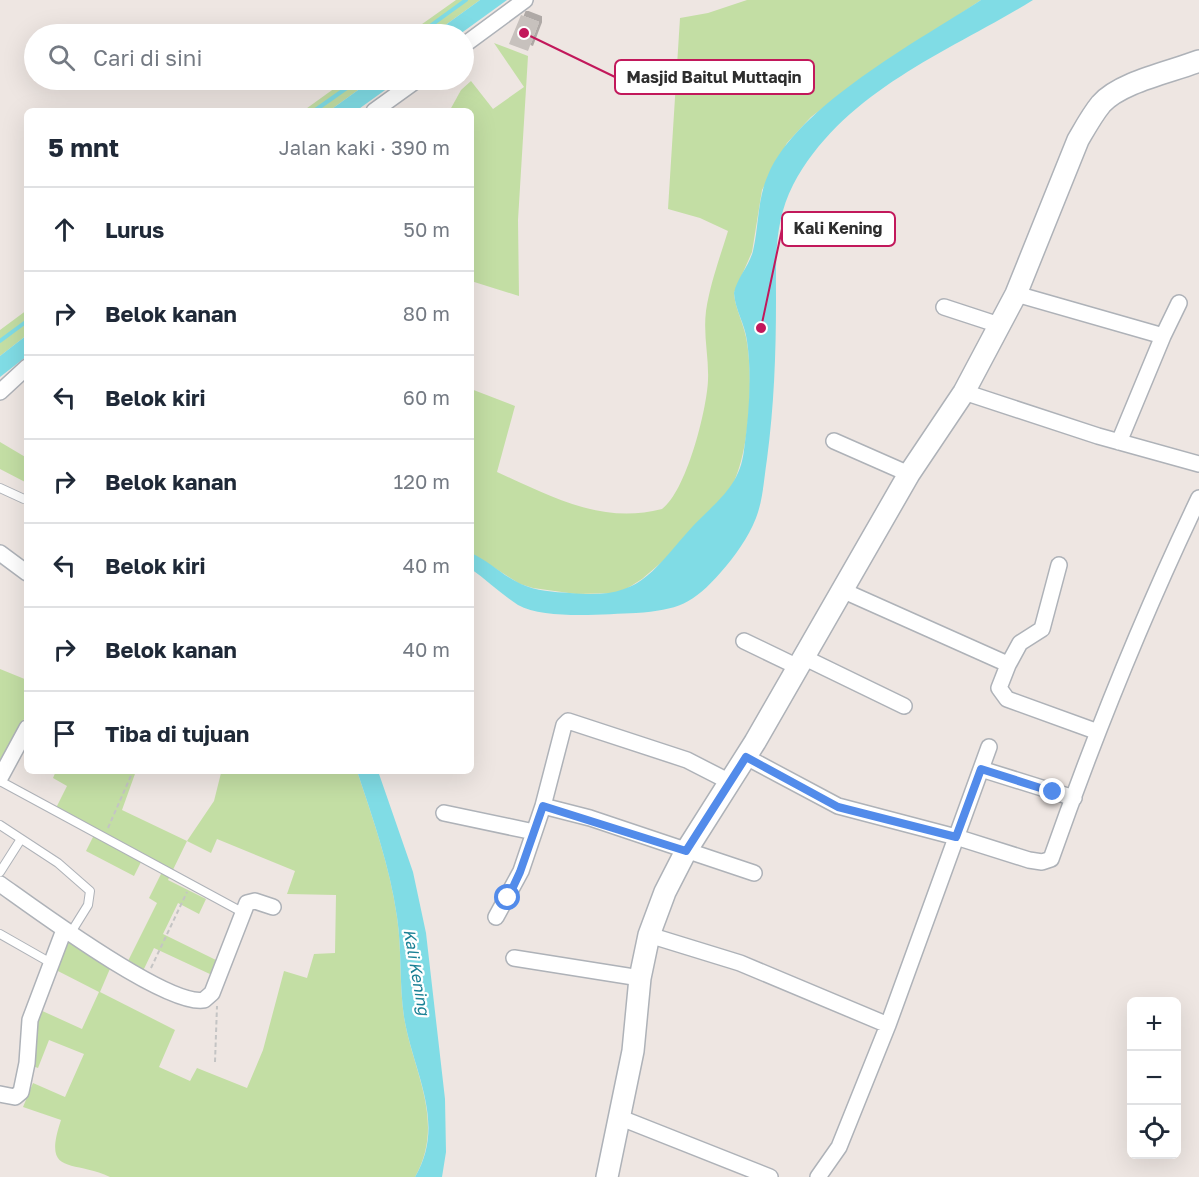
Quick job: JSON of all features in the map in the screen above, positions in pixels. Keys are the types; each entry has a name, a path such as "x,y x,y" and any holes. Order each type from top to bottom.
{"main road":[{"path":"607,1177 633,1051 640,978 649,935 665,892 686,851 746,757 844,591 909,474 964,392 1016,294 1078,140 1101,104 1127,87 1199,61"}],"street":[{"path":"474,38 525,0"},
{"path":"378,108 403,90"},
{"path":"1016,294 1163,336"},
{"path":"1119,442 1179,303"},
{"path":"944,307 999,325"},
{"path":"0,392 24,370"},
{"path":"964,392 1119,442 1199,464"},
{"path":"834,441 909,474"},
{"path":"746,757 838,807 956,837 1029,860 1048,861 1051,859 1098,732 1170,559 1199,498"},
{"path":"0,552 24,571"},
{"path":"1059,565 1042,629 1020,643 999,688 1002,696 1098,732"},
{"path":"844,591 1008,665"},
{"path":"744,640 904,706"},
{"path":"496,917 520,872 543,806 564,725 568,721 687,760 729,782"},
{"path":"0,780 24,734"},
{"path":"818,1177 839,1147 888,1025 989,747"},
{"path":"981,769 1074,798"},
{"path":"543,806 754,873"},
{"path":"444,813 534,832"},
{"path":"0,884 67,932 146,979 194,1001 204,1000 212,993 242,912 251,901 273,907"},
{"path":"0,1094 15,1097 21,1092 27,1063 30,1020 51,963 67,932"},
{"path":"649,935 740,963 888,1025"},
{"path":"514,958 640,978"},
{"path":"621,1118 770,1177"}],"lane":[{"path":"0,488 24,499"},
{"path":"0,780 103,839 242,912"},
{"path":"0,825 66,869 90,891 88,905 67,932"},
{"path":"0,872 21,839"},
{"path":"0,934 51,963"}],"path":[{"path":"103,839 132,774"},
{"path":"146,979 190,885"},
{"path":"212,993 218,1019 215,1062"}],"green space":[{"path":"456,0 480,0 447,24 422,24"},
{"path":"747,0 981,0 842,93 811,117 787,143 762,190 752,252 734,293 746,337 750,393 742,455 731,488 663,561 642,579 620,593 576,594 520,584 474,555 474,390 515,406 497,472 577,506 618,513 640,513 662,509 671,500 679,486 694,449 707,393 706,311 728,231 700,218 668,209 680,18 708,13"},
{"path":"494,43 528,56 518,220 519,296 474,282 474,108 451,108 461,90 474,90 474,85 493,109 524,87"},
{"path":"332,90 358,90 333,108 307,108"},
{"path":"24,312 24,337 0,356 0,330"},
{"path":"0,442 24,456 24,481 0,469"},
{"path":"0,669 24,679 24,719 0,767"},
{"path":"55,774 135,774 122,810 187,841 168,880 206,899 199,914 178,903 163,934 218,961 212,975 154,948 143,971 127,963 157,903 149,898 165,866 144,856 134,876 86,851 96,831 56,808 67,786 53,778"},
{"path":"221,774 358,774 380,843 394,898 399,929 404,1017 428,1117 428,1137 424,1157 415,1177 110,1177 64,1163 58,1158 55,1150 61,1120 23,1107 33,1083 65,1097 84,1054 49,1040 38,1068 20,1061 27,1004 82,1029 99,992 54,969 67,938 112,964 100,992 175,1030 159,1067 190,1081 197,1068 247,1088 263,1050 284,971 307,978 314,954 335,953 336,895 287,894 295,871 217,839 211,853 187,841 214,801"}],"water":[{"path":"480,0 507,0 474,24 447,24"},
{"path":"981,0 1033,0 933,57 869,99 840,123 814,152 793,185 782,213 777,242 773,400 762,496 756,518 736,553 702,591 684,603 663,610 576,615 543,613 518,605 506,597 474,571 474,555 514,581 533,588 570,593 613,592 629,587 654,570 726,492 738,474 742,463 749,395 749,354 734,293 753,251 764,184 783,149 805,124 832,100 894,55"},
{"path":"358,90 385,90 360,108 333,108"},
{"path":"24,337 24,358 0,377 0,356"},
{"path":"358,774 379,774 413,872 426,933 445,1099 446,1152 442,1177 415,1177 424,1157 428,1137 428,1117 404,1017 399,929 394,898 380,843"}],"building":[{"path":"521,15 539,22 528,51 509,44"}],"waterway":[{"path":"433,24 466,0"},
{"path":"318,108 344,90"},
{"path":"0,341 24,323"}],"place":[{"name":"Masjid Baitul Muttaqin","path":"524,33"},
{"name":"Kali Kening","path":"761,328"}],"route":[{"path":"508,898 520,872 543,806 590,818 686,851 746,757 838,807 956,837 981,769 1053,792"}]}
